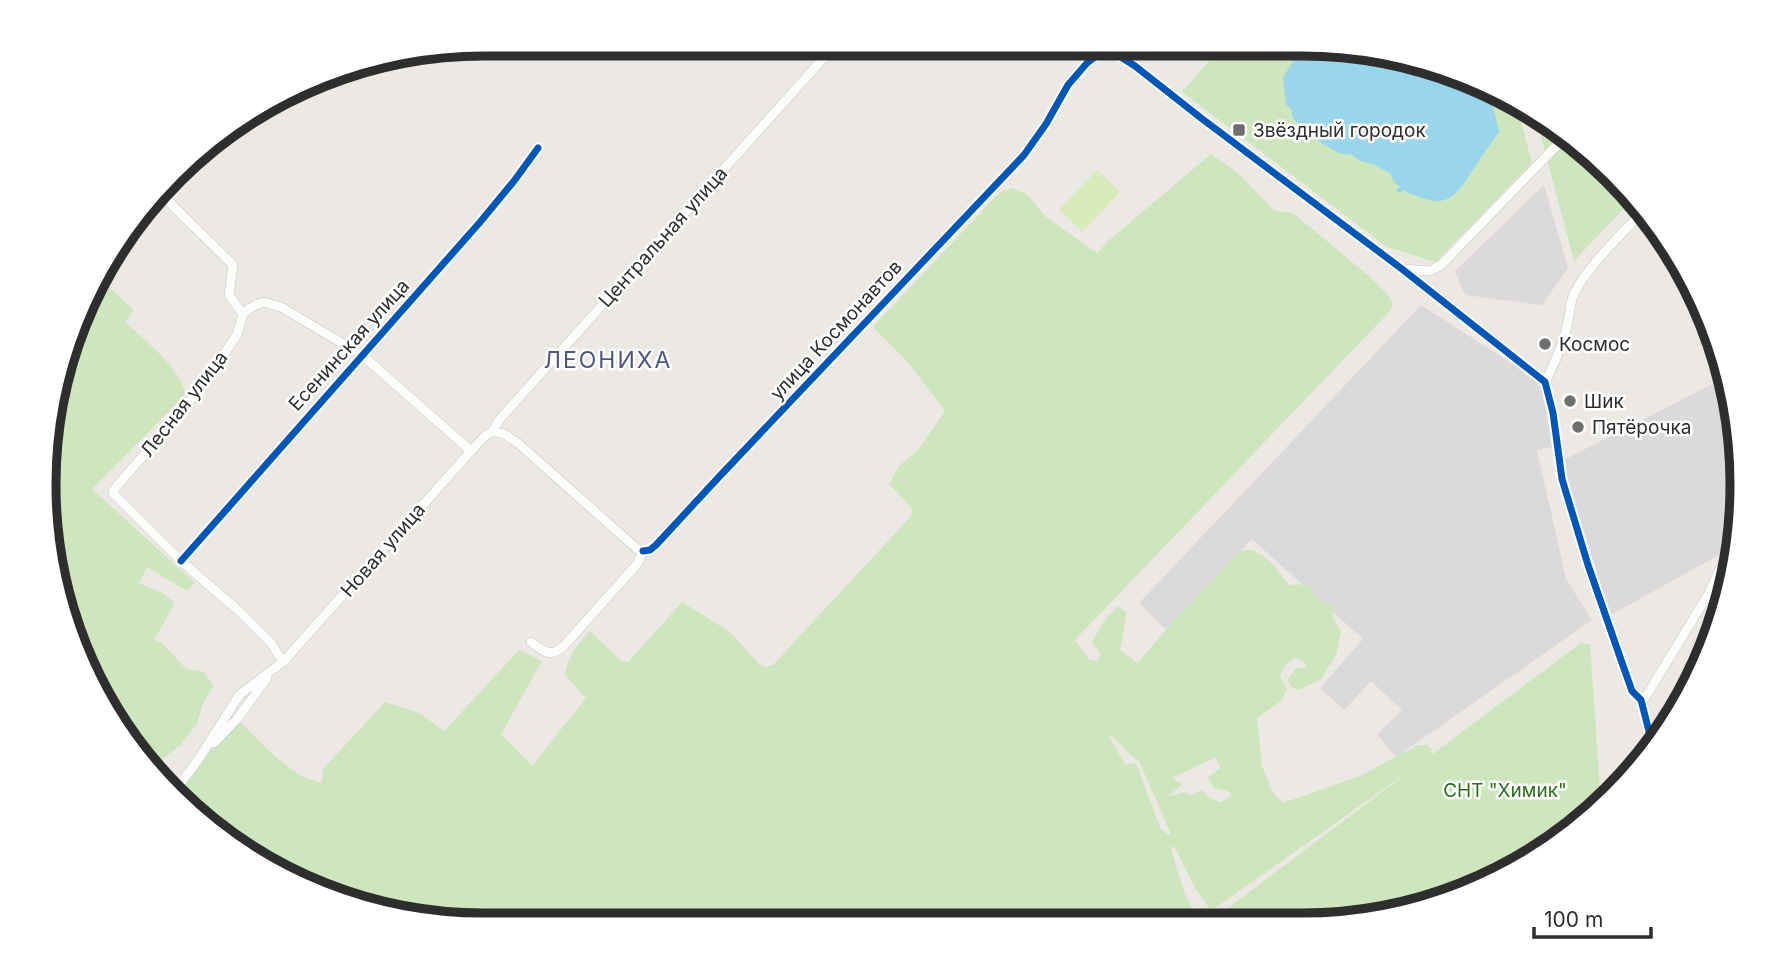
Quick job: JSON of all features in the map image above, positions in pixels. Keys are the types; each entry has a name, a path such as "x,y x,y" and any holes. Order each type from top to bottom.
{"street":[{"name":"Центральная улица","path":"492,432 500,419 824,56"},
{"name":"улица Космонавтов","path":"531,642 548,653 556,653 563,647 638,563 643,551 656,545 1024,155 1046,124 1068,85 1096,56"},
{"name":"улица Космонавтов","path":"1119,56 1402,269"},
{"path":"1402,269 1430,271 1441,265 1559,143"},
{"name":"Есенинская улица","path":"181,561 481,221 538,148"},
{"path":"166,198 233,265 229,295 243,314 264,302 281,307 362,355 471,451"},
{"path":"1545,382 1560,348 1572,299 1583,279 1636,218"},
{"path":"1402,269 1545,382 1553,413 1562,479 1588,565 1632,691 1641,701 1650,734"},
{"name":"Лесная улица","path":"181,561 116,497 114,488 207,379 237,335 243,314"},
{"name":"Новая улица","path":"180,785 240,694 283,662 471,451 492,432"},
{"path":"492,432 505,434 519,444 636,548 643,551"},
{"path":"181,561 240,612 271,643 283,662"},
{"path":"1641,701 1709,593 1723,564"},
{"path":"1709,593 1713,601"}],"shaded area":[{"path":"1544,185 1568,268 1542,305 1465,295 1455,271"},
{"path":"1421,305 1522,370 1536,381 1544,394 1552,447 1537,450 1566,579 1592,620 1396,757 1377,734 1402,710 1371,681 1344,710 1320,688 1363,639 1252,539 1166,630 1139,603"},
{"path":"1717,382 1729,456 1729,513 1724,552 1611,615 1566,477 1564,460"},
{"path":"1700,639 1673,699 1656,725 1655,722"}],"green space":[{"path":"1213,56 1330,57 1385,64 1439,79 1491,100 1519,115 1532,163 1436,262 1387,247 1182,92"},
{"path":"1538,127 1584,162 1627,206 1574,261"},
{"name":"СНТ \"Химик\"","path":"1211,154 1237,172 1274,210 1293,213 1370,277 1389,296 1393,304 1390,311 1075,640 1089,660 1096,661 1101,655 1092,642 1104,621 1118,606 1127,613 1120,650 1138,663 1238,552 1247,550 1261,555 1289,585 1308,584 1321,601 1333,604 1333,618 1341,631 1336,655 1321,679 1299,690 1290,686 1288,679 1295,669 1307,667 1302,660 1294,658 1285,665 1280,676 1287,690 1281,701 1257,718 1262,766 1272,791 1283,803 1360,776 1418,745 1427,745 1432,749 1431,755 1581,643 1590,645 1600,791 1584,807 1516,856 1465,880 1385,905 1330,912 1221,913 1419,764 1211,911 1195,888 1174,846 1171,849 1184,892 1194,913 484,913 401,905 321,880 270,856 246,841 202,807 182,787 208,753 239,721 272,754 301,776 322,783 323,769 385,702 419,713 444,731 519,650 542,661 501,734 532,766 586,698 565,675 577,646 590,631 621,661 628,662 682,602 730,632 759,664 766,667 773,665 912,515 912,508 889,484 899,466 918,450 945,411 906,360 873,327 1000,192 1012,188 1028,195 1045,216 1097,253","holes":["1108,735 1139,761 1171,834 1168,835 1160,827 1136,763 1125,764","1216,757 1220,768 1208,778 1214,788 1230,792 1231,796 1220,802 1211,799 1202,790 1190,796 1187,792 1168,796 1182,785 1181,782 1175,781 1174,777"]},
{"path":"1097,170 1120,192 1082,232 1059,210"},
{"path":"106,284 134,310 125,322 172,367 183,387 184,396 92,489 195,583 187,591 147,567 139,583 164,594 174,605 154,640 162,643 186,669 204,672 213,685 202,706 197,724 180,745 159,763 128,723 100,674 89,648 64,568 56,484 64,401 79,347"}],"water":[{"path":"1298,56 1330,57 1385,64 1439,79 1492,100 1499,132 1463,185 1452,196 1435,201 1407,193 1405,190 1398,193 1396,190 1400,187 1391,174 1353,155 1338,153 1303,129 1292,117 1292,111 1286,104 1283,78"}],"cycle path":[{"path":"643,551 656,545 1024,155 1046,124 1068,85 1096,56"},
{"path":"1119,56 1402,269 1545,382 1553,413 1562,479 1588,565 1632,691 1641,700 1650,734"},
{"path":"181,561 481,221 538,148"}],"place":[{"name":"Звёздный городок","path":"1239,130"},
{"name":"Космос","path":"1545,344"},
{"name":"Шик","path":"1570,401"},
{"name":"Пятёрочка","path":"1578,427"}],"district":[{"name":"ЛЕОНИХА","path":"608,360"}]}
